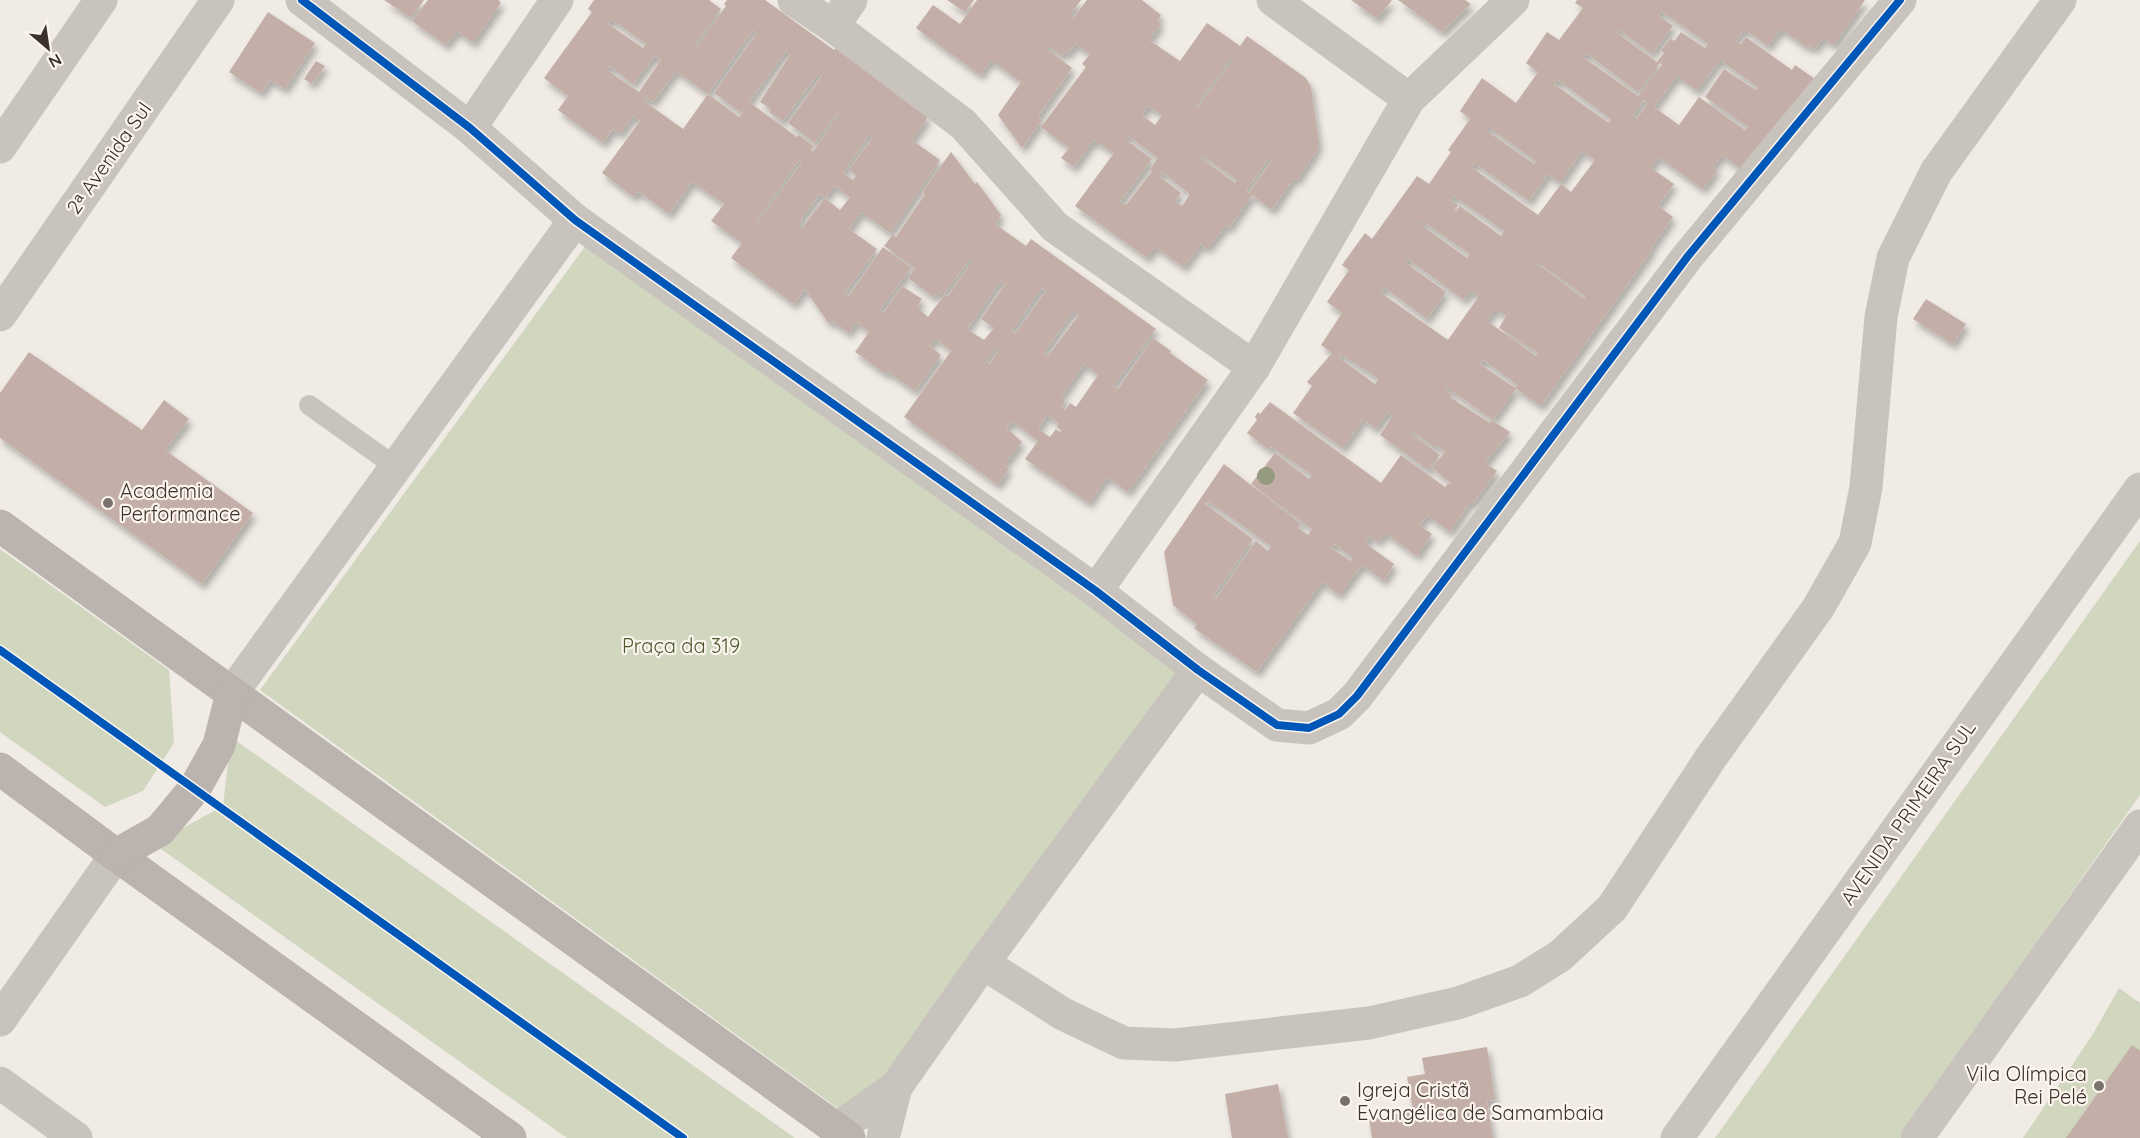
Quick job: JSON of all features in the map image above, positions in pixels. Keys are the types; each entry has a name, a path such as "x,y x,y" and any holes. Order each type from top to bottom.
{"main road":[{"path":"0,526 843,1134"},
{"path":"116,855 160,830 195,788 219,745 232,693"},
{"path":"0,769 510,1138"}],"street":[{"path":"0,147 101,0"},
{"name":"2ᵃ Avenida Sul","path":"0,315 219,0"},
{"path":"302,0 470,128 575,220 1096,591 1198,670 1277,725 1309,728 1339,714 1357,696 1688,256 1900,0"},
{"path":"470,128 557,0"},
{"path":"794,0 833,26 963,124 1055,227 1254,367"},
{"path":"833,26 851,0"},
{"path":"1273,0 1409,99"},
{"path":"1096,591 1254,367 1409,99 1513,0"},
{"path":"983,963 1063,1014 1093,1030 1124,1043 1175,1045 1369,1023 1458,1003 1520,981 1560,956 1612,908 1712,756 1818,608 1854,543 1866,488 1881,318 1893,258 1936,172 2061,0"},
{"path":"232,693 575,220"},
{"name":"AVENIDA PRIMEIRA SUL","path":"1677,1138 2140,489"},
{"path":"843,1134 896,1087 983,963 1198,670"},
{"path":"1917,1138 2140,826"},
{"path":"0,1020 116,855"},
{"path":"0,1083 76,1138"},
{"path":"883,1138 896,1087"}],"lane":[{"path":"309,405 396,467"}],"green space":[{"name":"Praça da 319","path":"595,233 1211,679 876,1136 260,690"},
{"path":"2140,541 2140,795 1900,1138 1715,1138"},
{"path":"0,549 169,670 174,743 143,791 105,807 0,732"},
{"path":"231,737 795,1138 567,1138 154,844 223,806"},
{"name":"Vila Olímpica Rei Pelé","path":"2119,988 2140,1003 2140,1138 2023,1138 2093,1034"}],"building":[{"path":"384,0 424,0 411,18"},
{"path":"428,0 500,0 501,3 473,43 457,31 446,45 412,21"},
{"path":"594,0 709,0 721,9 695,45 697,47 726,6 724,4 727,0 765,0 834,50 837,46 928,117 912,140 940,160 890,233 861,212 849,229 877,249 844,294 848,297 883,247 911,268 880,310 884,312 902,286 922,299 917,307 928,317 945,294 948,296 972,261 970,259 944,294 940,292 938,297 935,294 934,297 908,278 915,268 884,246 893,234 896,237 925,194 922,192 951,152 1001,215 995,224 1026,246 1031,239 1156,329 1113,386 1118,389 1153,338 1208,380 1128,492 1107,477 1089,503 1025,459 1038,441 1012,421 1005,430 1008,429 1022,442 1004,465 1009,468 998,485 904,417 951,351 935,338 930,346 941,355 915,391 855,352 869,332 856,322 849,333 832,321 829,324 805,289 794,304 731,258 742,243 711,221 724,204 692,182 669,214 638,191 634,197 602,173 640,121 633,116 620,134 613,129 603,143 558,110 568,96 544,78 592,12 588,9","holes":["611,19 646,44 643,48 608,24","753,30 757,33 714,93 742,113 739,117 708,94","786,51 790,55 760,102 771,109 769,112 783,121 818,74 822,76 788,123 815,143 836,114 838,115 813,152 811,150 813,146 799,135 797,137 749,102","655,56 661,60 639,92 607,70 610,66 633,84","676,71 708,94 683,129 644,101 647,98 653,102","869,135 873,137 849,169 856,176 853,180 843,173","799,160 802,162 759,221 757,220","834,186 850,197 840,210 825,198","820,194 825,198 802,228 799,226 803,221 801,219","1001,281 1005,285 981,319 994,328 984,340 967,329","1042,288 1046,291 1015,334 1012,331","1073,311 1079,315 1048,356 1044,353","995,348 998,351 990,364 986,361","1084,364 1098,375 1076,407 1070,403 1065,410 1061,407 1066,399 1061,397","1047,415 1059,423 1057,427 1061,430 1060,432 1056,429 1050,437 1038,429"]},
{"path":"947,0 974,0 965,12"},
{"path":"977,0 1081,0 1070,15 1073,18 1087,0 1142,0 1161,15 1157,21 1161,24 1149,40 1180,61 1207,23 1240,46 1247,36 1306,78 1311,87 1319,143 1317,150 1297,180 1294,178 1272,210 1252,195 1229,228 1226,225 1207,249 1201,244 1184,267 1155,247 1147,258 1075,206 1114,153 1094,140 1074,167 1061,158 1069,148 1041,127 1086,67 1082,64 1090,54 1075,44 1068,54 1064,52 1062,56 1048,46 1046,48 1072,68 1038,117 1042,120 1022,148 998,115 1021,82 991,60 980,75 916,28 933,5 960,24","holes":["1231,58 1234,59 1197,108 1195,107","1148,106 1162,115 1155,125 1142,115","1127,135 1158,158 1150,169 1152,171 1124,205 1120,202 1152,159 1125,139","1202,155 1237,180 1235,183 1201,158","1268,159 1271,161 1249,193 1246,191","1162,172 1190,194 1182,206 1175,201 1181,193 1159,176"]},
{"path":"1351,0 1392,0 1377,19"},
{"path":"1398,0 1465,0 1471,4 1442,32"},
{"path":"1577,0 1865,0 1834,45 1823,38 1815,49 1810,45 1808,48 1781,29 1768,46 1744,29 1736,41 1741,44 1746,37 1792,70 1795,65 1815,79 1744,171 1722,155 1713,167 1717,170 1703,189 1658,157 1651,168 1674,184 1658,206 1673,217 1541,406 1516,389 1493,420 1446,387 1444,389 1452,395 1450,397 1490,423 1492,420 1510,432 1485,463 1497,471 1474,503 1471,501 1450,532 1427,515 1420,526 1432,534 1417,556 1385,533 1378,542 1370,536 1365,543 1394,564 1384,581 1362,565 1339,595 1322,582 1257,672 1194,628 1197,624 1173,605 1164,552 1224,464 1301,524 1298,528 1308,535 1312,529 1251,484 1275,453 1309,479 1312,475 1270,446 1271,451 1247,433 1257,420 1255,417 1258,412 1260,414 1270,402 1381,483 1401,455 1445,487 1450,485 1451,483 1432,468 1445,452 1436,445 1434,447 1412,431 1410,433 1440,455 1428,470 1380,435 1393,416 1387,413 1376,429 1361,418 1362,422 1343,448 1293,413 1312,386 1307,382 1332,353 1321,345 1342,313 1327,302 1349,270 1342,265 1365,233 1372,239 1417,176 1429,184 1451,152 1448,150 1470,119 1460,111 1482,78 1516,103 1538,72 1526,63 1547,32 1559,40 1583,8 1575,3","holes":["1661,11 1708,44 1705,48 1681,32 1674,41 1671,38 1661,50 1664,53 1657,62 1616,32 1618,29 1652,54 1673,26 1658,15","1586,53 1638,92 1660,63 1662,65 1638,96 1583,57","1720,60 1758,87 1756,90 1724,69 1705,97 1748,127 1745,130 1699,97 1679,125 1654,107 1677,76 1697,91","1558,80 1611,119 1609,123 1554,84","1644,100 1648,103 1636,119 1633,116","1488,127 1536,161 1534,164 1486,130","1582,151 1595,160 1571,192 1561,184 1538,215 1471,167 1474,163 1529,201 1548,174 1560,183","1454,196 1504,231 1501,236 1460,206 1456,212 1454,211 1458,205 1450,200","1422,221 1470,254 1467,258 1420,224","1408,259 1464,300 1470,291 1479,296 1448,340 1381,293 1384,287 1427,319 1446,292 1405,262","1536,261 1585,296 1584,299 1542,267 1534,264","1495,309 1506,316 1499,328 1539,353 1536,356 1487,321","1340,354 1379,379 1375,384 1338,357","1483,360 1518,385 1515,388 1480,364","1208,501 1271,546 1268,551 1256,541 1216,598 1213,596 1253,539 1205,504","1334,544 1353,558 1351,561 1331,548"]},
{"path":"268,12 315,43 285,89 270,80 261,93 229,72"},
{"path":"316,61 325,66 312,84 304,79"},
{"path":"1926,299 1966,324 1953,344 1913,319"},
{"path":"29,352 142,430 164,400 189,419 165,450 253,513 202,584 0,438 0,393"},
{"path":"2132,1045 2140,1051 2140,1138 2066,1138"},
{"path":"1487,1047 1495,1100 1487,1101 1493,1138 1372,1138 1369,1119 1413,1111 1407,1077 1425,1074 1422,1058"},
{"path":"1278,1084 1288,1138 1232,1138 1225,1094"}],"cycle path":[{"path":"302,0 470,128 575,220 1096,591 1198,670 1277,725 1309,728 1339,714 1357,696 1688,256 1900,0"},
{"path":"0,650 683,1138"}],"place":[{"name":"Academia Performance","path":"108,503"},
{"name":"Vila Olímpica Rei Pelé","path":"2099,1086"},
{"name":"Igreja Cristã Evangélica de Samambaia","path":"1345,1101"}]}
